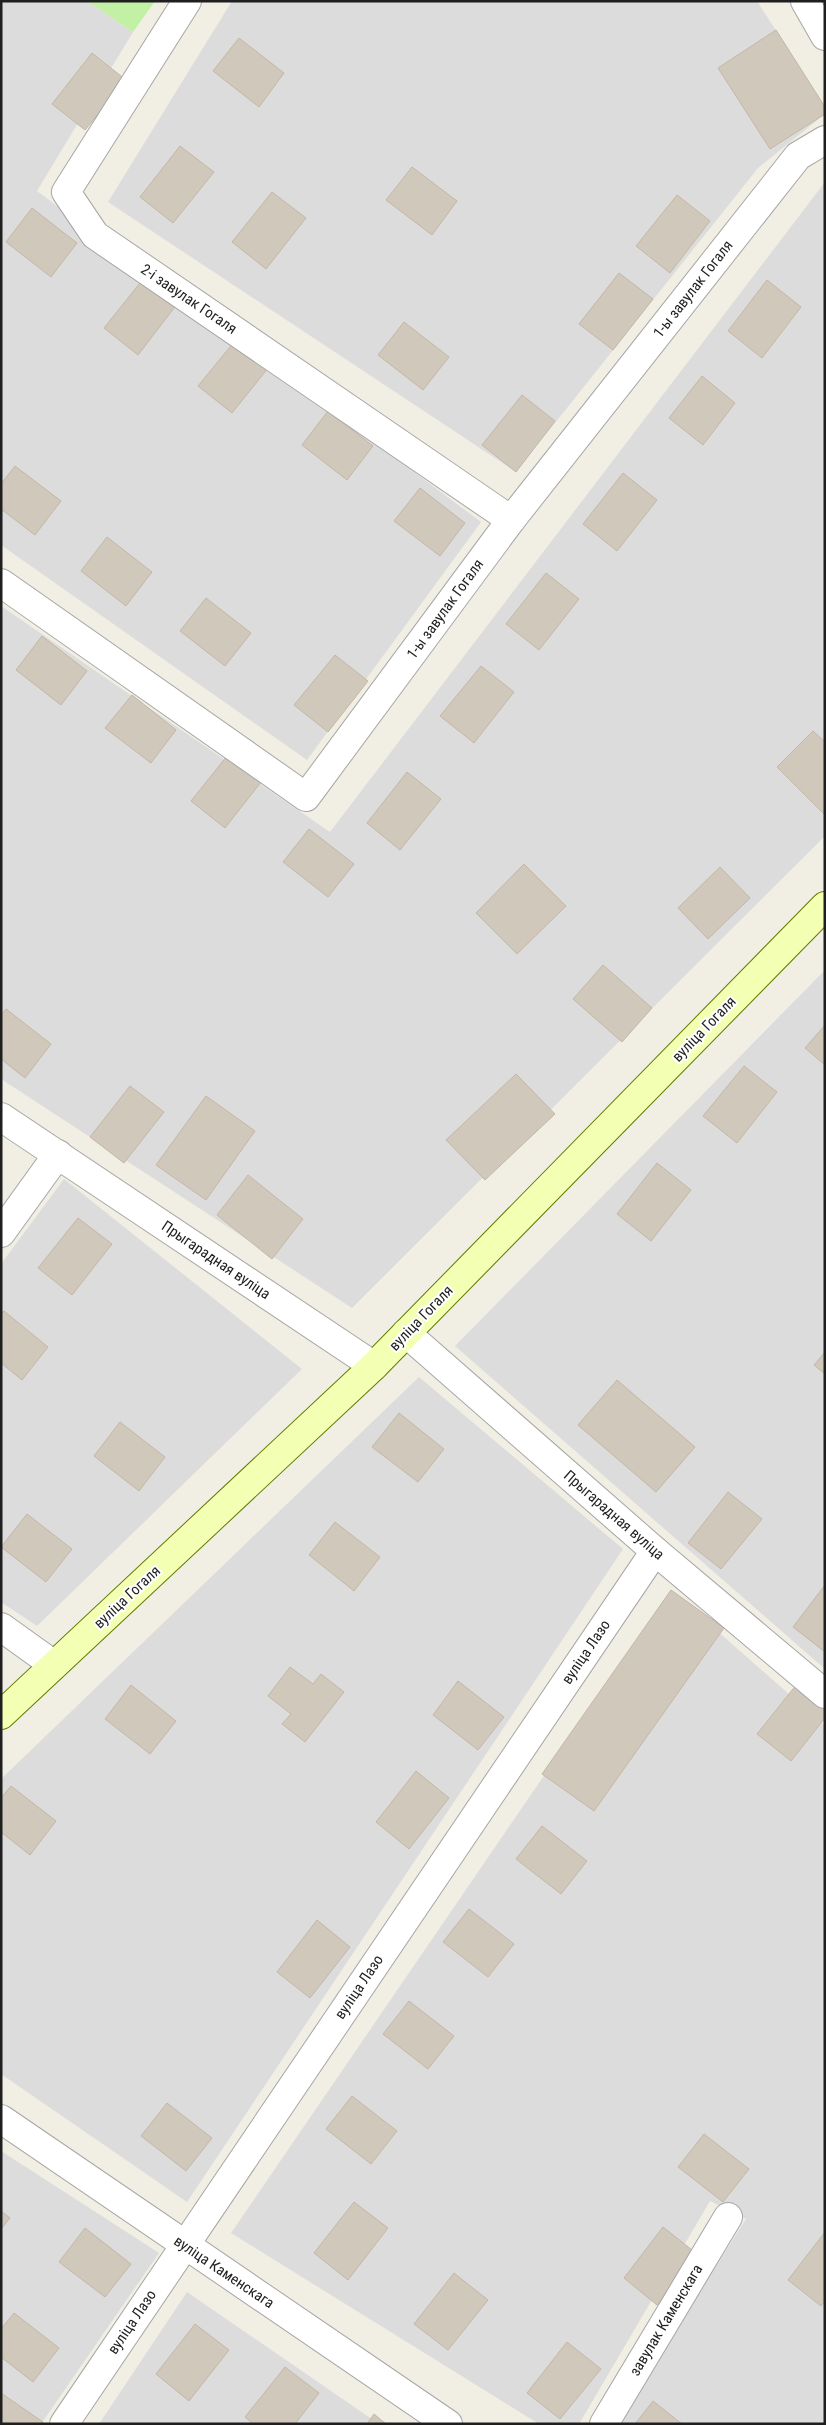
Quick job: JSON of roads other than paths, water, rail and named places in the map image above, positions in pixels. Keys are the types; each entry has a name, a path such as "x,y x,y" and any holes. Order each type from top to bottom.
{"main road":[{"name":"вуліца Гогаля","path":"1,1715 374,1366 825,906"}],"street":[{"name":"2-і завулак Гогаля","path":"187,1 66,192 95,236 511,520"},
{"path":"805,1 825,36"},
{"name":"1-ы завулак Гогаля","path":"1,583 306,797 511,520 798,156 825,140"},
{"name":"Прыгарадная вуліца","path":"1,1117 374,1366"},
{"path":"1,1233 58,1154"},
{"name":"Прыгарадная вуліца","path":"406,1333 655,1551 825,1694"},
{"name":"вуліца Лазо","path":"64,2424 184,2244 655,1551"},
{"path":"1,1627 54,1665"},
{"name":"вуліца Каменскага","path":"1,2119 448,2424"},
{"name":"завулак Каменскага","path":"604,2424 728,2217"}]}
